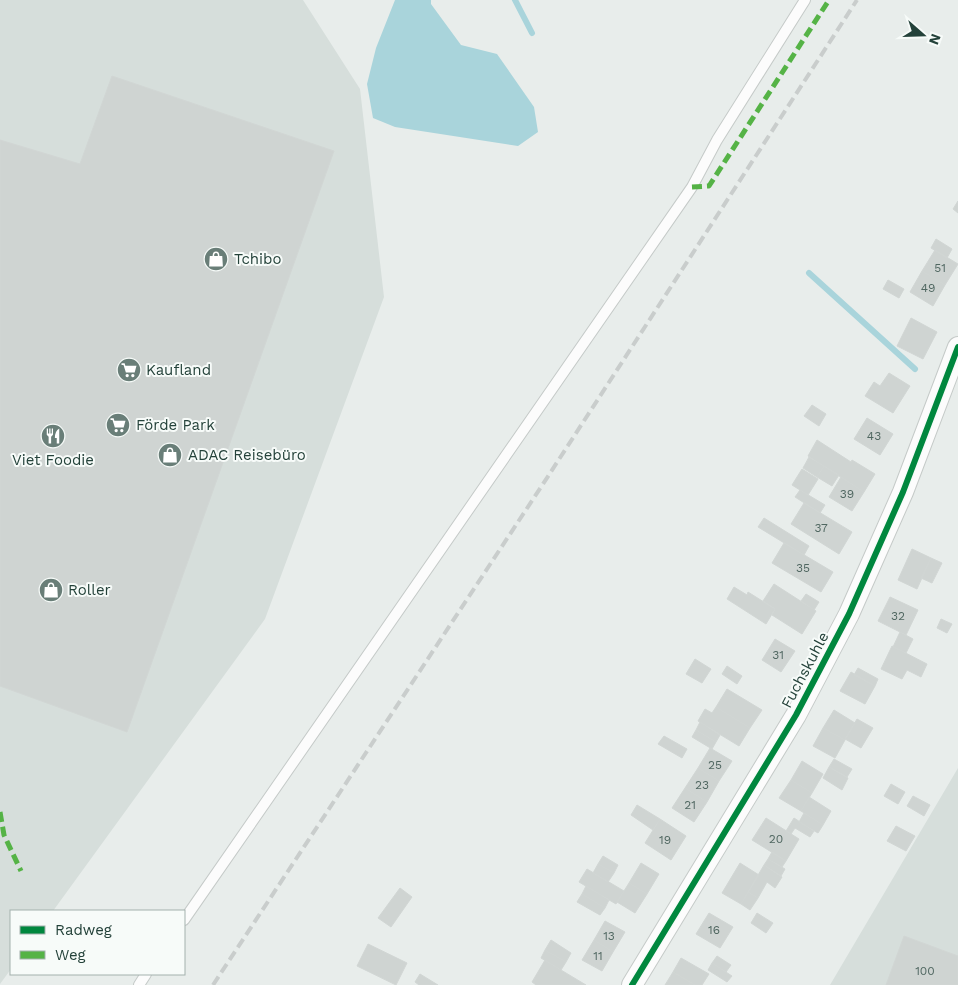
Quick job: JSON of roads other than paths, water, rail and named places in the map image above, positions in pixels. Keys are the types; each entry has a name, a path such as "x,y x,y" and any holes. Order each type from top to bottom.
{"street":[{"name":"Fuchskuhle","path":"632,985 796,715 849,614 903,492 958,347"}],"lane":[{"path":"185,919 692,187 717,140 805,0"}],"water":[{"path":"395,0 431,0 431,4 461,45 497,54 534,107 538,132 518,146 395,127 373,118 367,84 376,48"}],"waterway":[{"path":"515,0 532,33"},
{"path":"809,273 915,369"}],"railway":[{"path":"213,985 543,484 857,0"}],"place":[{"name":"Tchibo","path":"216,259"},
{"name":"Kaufland","path":"129,370"},
{"name":"Förde Park","path":"118,425"},
{"name":"Viet Foodie","path":"53,436"},
{"name":"ADAC Reisebüro","path":"170,455"},
{"name":"Roller","path":"51,590"}]}
